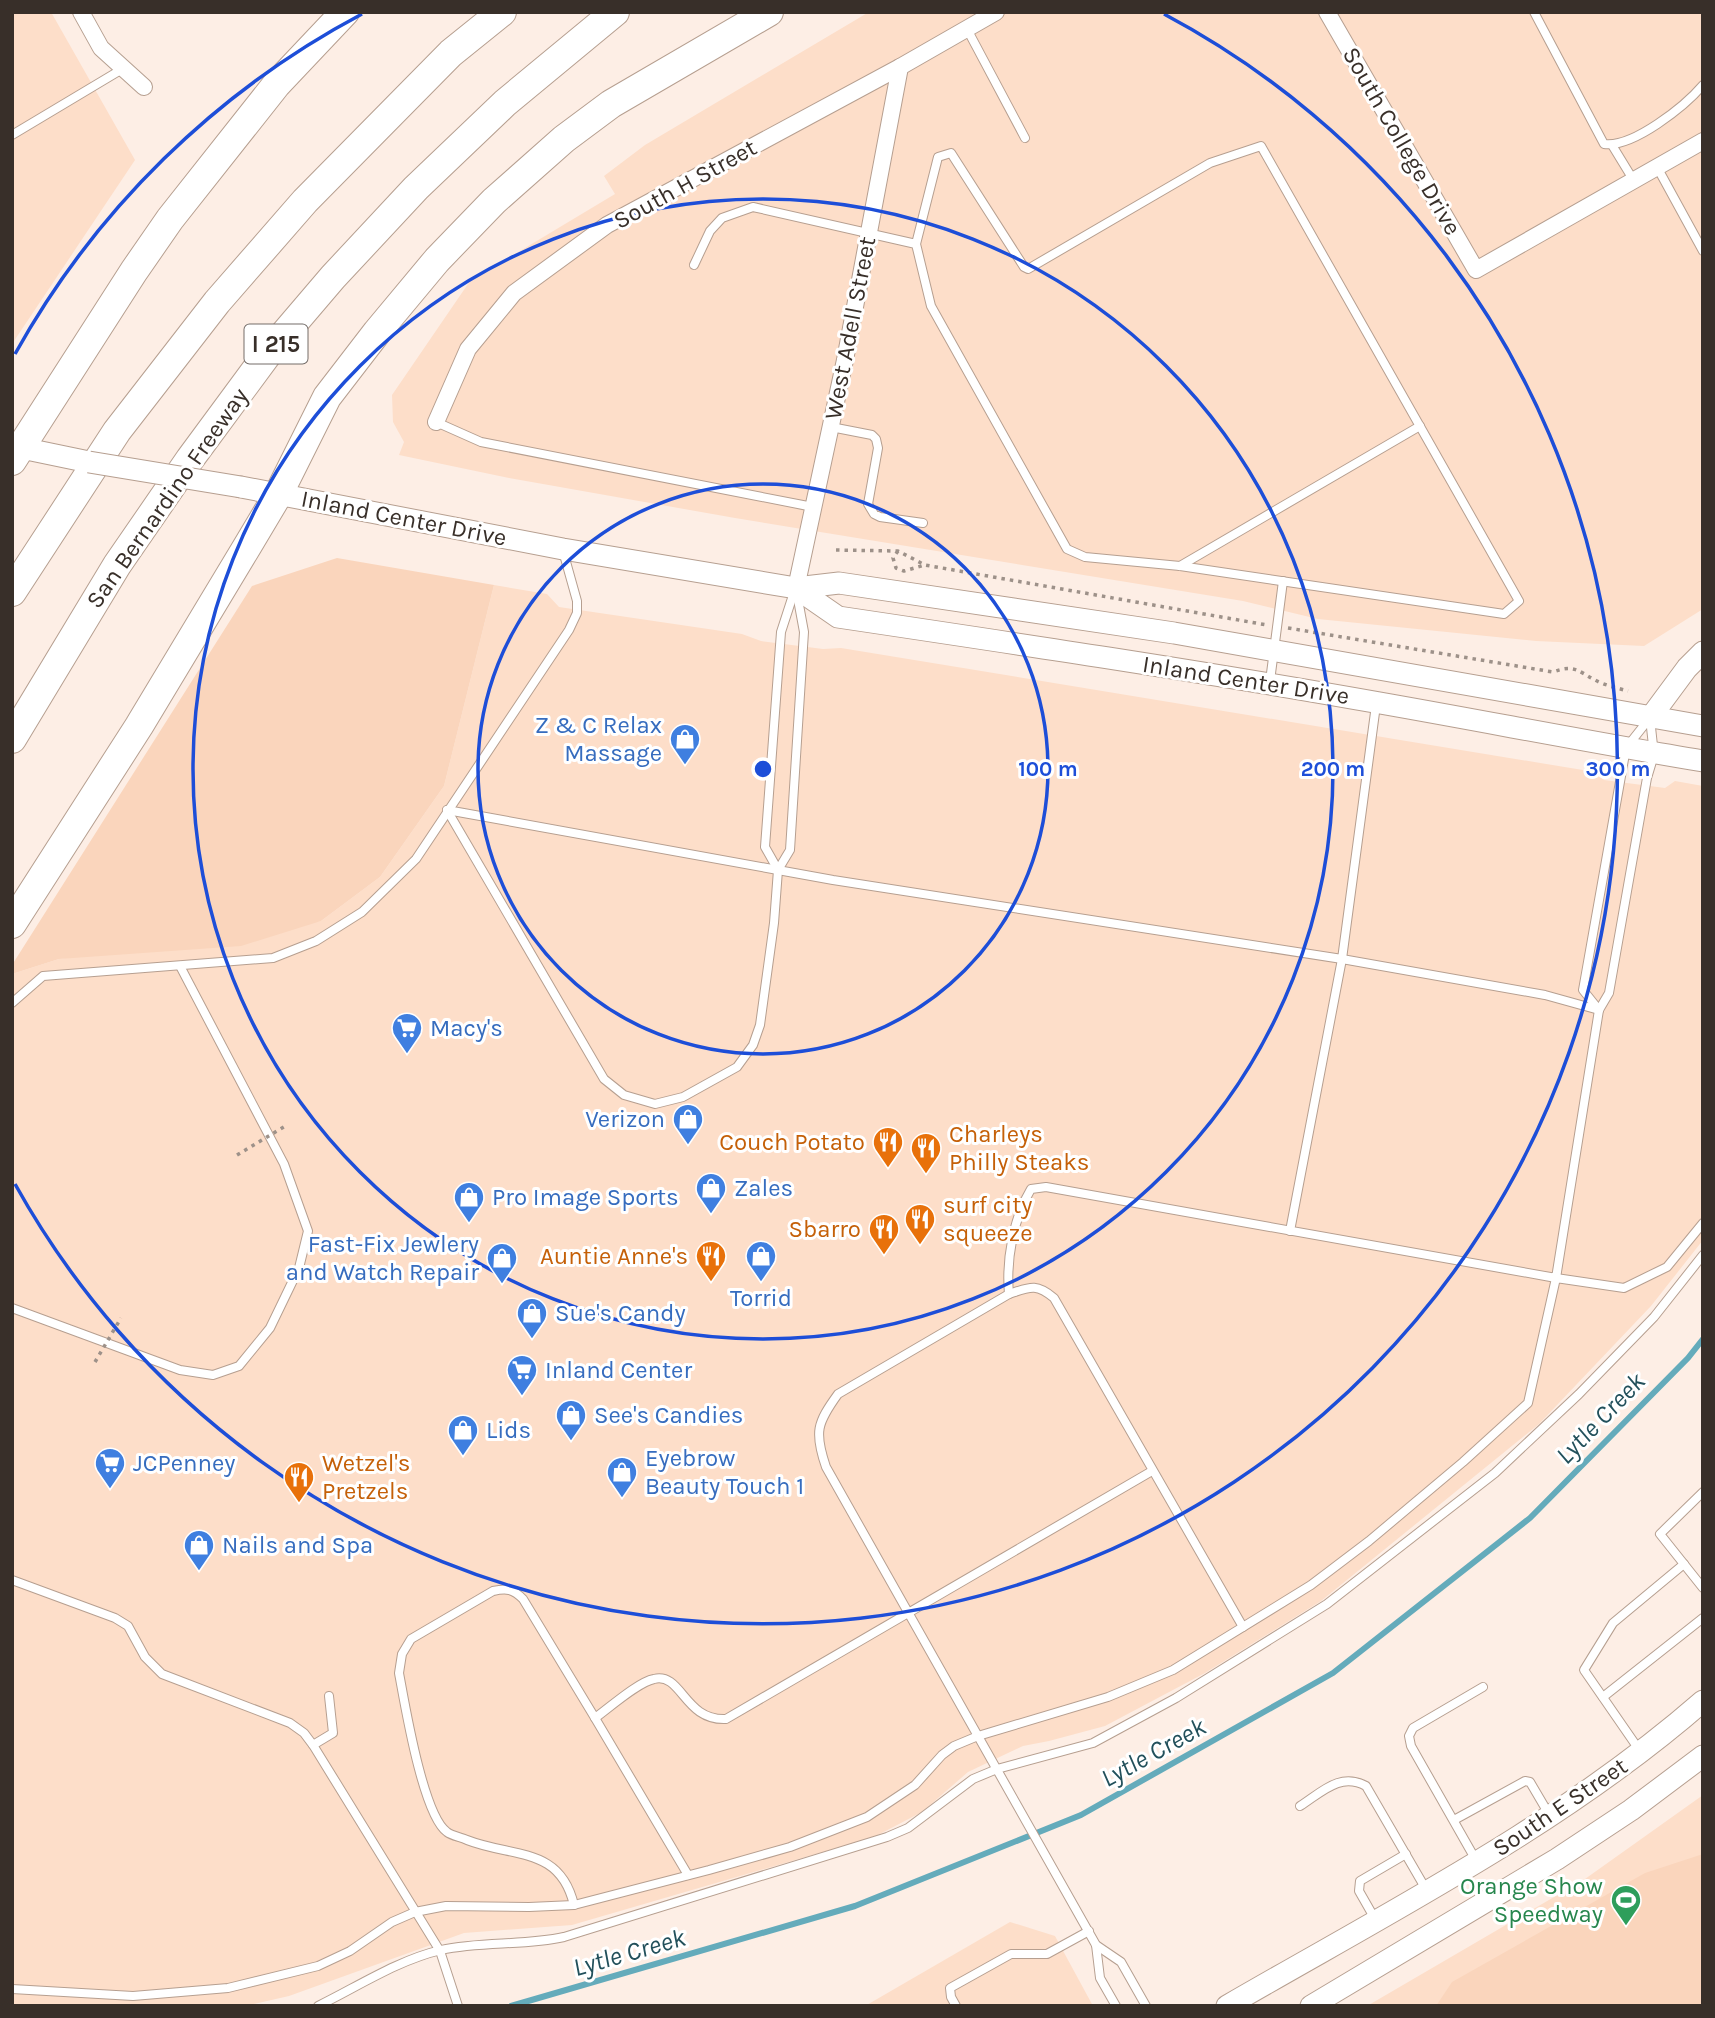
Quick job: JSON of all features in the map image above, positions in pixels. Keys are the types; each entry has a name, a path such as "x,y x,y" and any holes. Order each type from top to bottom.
{"highway":[{"path":"15,452 170,219 276,85 345,12"},
{"name":"I 215","path":"12,592 117,431 218,302 305,201 451,53 502,12"},
{"name":"San Bernardino Freeway","path":"12,739 117,565 190,458 269,352 333,277 416,188 505,103 615,12"},
{"path":"652,80 688,44 742,12"},
{"path":"12,924 139,726 279,493 327,397 377,332 437,260 494,201 564,139 611,104 769,12"}],"main road":[{"name":"Inland Center Drive","path":"15,452 49,454 279,493 563,549 796,588 839,583 1275,650 1703,726"},
{"name":"Inland Center Drive","path":"796,588 838,617 1269,684 1654,755 1703,761"},
{"path":"1650,718 1687,668 1703,652"},
{"name":"South E Street","path":"1227,2006 1477,1862 1550,1816 1641,1752 1703,1701"},
{"name":"South E Street","path":"1311,2006 1557,1859 1631,1810 1703,1756"}],"street":[{"path":"81,12 101,48 144,87"},
{"name":"South H Street","path":"436,422 468,349 514,293 607,225 900,67 996,12"},
{"name":"South College Drive","path":"1327,12 1476,270 1634,181"},
{"name":"West Adell Street","path":"796,588 831,427 900,67"},
{"path":"1634,181 1703,141"}],"lane":[{"path":"1534,12 1604,144 1612,145 1637,135 1688,102 1703,85"},
{"path":"967,29 1025,138"},
{"path":"12,135 124,68"},
{"path":"1612,145 1634,181"},
{"path":"1261,146 1420,426 1519,601 1504,614 1180,566 1085,557 1067,548 931,306 916,244 937,157 951,153 1024,267 1028,269 1210,163 1261,146"},
{"path":"1657,167 1703,251"},
{"path":"694,265 710,231 722,218 753,207 916,244"},
{"path":"436,422 481,442 813,507"},
{"path":"1180,566 1420,426"},
{"path":"831,427 872,435 876,439 878,448 868,504 874,514 923,523"},
{"path":"12,1003 43,976 273,958 316,941 362,912 416,859 569,630 576,613 577,601 563,549"},
{"path":"1269,684 1283,581"},
{"path":"447,810 604,1079 624,1096 655,1104 684,1097 737,1067 752,1045 760,1025 774,923 778,870 790,850 804,632 796,588"},
{"path":"778,870 765,846 781,632 796,588"},
{"path":"1290,1231 1342,959 1376,702"},
{"path":"1599,1010 1583,990 1626,748 1650,718"},
{"path":"12,1989 133,1996 228,1988 318,1966 350,1951 392,1922 415,1912 446,1906 574,1905 790,1847 867,1817 915,1785 942,1755 954,1746 978,1736 1108,1697 1173,1670 1311,1585 1369,1541 1528,1403 1556,1278 1599,1010 1609,993 1647,778 1654,755 1650,718"},
{"path":"447,810 778,870 1342,959 1545,995 1599,1010"},
{"path":"12,1308 180,1370 213,1375 239,1366 270,1328 294,1280 308,1231 284,1164 180,966"},
{"path":"1009,1294 1007,1272 1021,1205 1031,1189 1046,1186 1623,1288 1667,1268 1703,1223"},
{"path":"318,2006 407,1962 440,1951 473,1945 564,1937 887,1838 908,1828 973,1779 997,1769 1093,1743 1176,1698 1326,1604 1495,1474 1654,1317 1703,1255"},
{"path":"1116,2006 1100,1978 1096,1945 826,1467 818,1442 822,1416 838,1394 1009,1294 1030,1287 1041,1288 1054,1298 1243,1627"},
{"path":"595,1718 625,1695 655,1678 666,1680 678,1688 703,1716 726,1719 1152,1471"},
{"path":"1703,1493 1660,1534 1703,1588"},
{"path":"1641,1752 1584,1670 1613,1623 1684,1564"},
{"path":"12,1580 115,1618 128,1626 145,1657 162,1674 290,1723 304,1733 440,1951 458,2006"},
{"path":"574,1905 571,1892 554,1867 538,1859 478,1844 447,1832 436,1819 426,1797 399,1673 402,1654 411,1639 493,1591 506,1588 516,1592 533,1613 688,1875"},
{"path":"1603,1697 1703,1618"},
{"path":"1477,1862 1411,1746 1409,1736 1413,1728 1483,1687"},
{"path":"313,1745 333,1733 329,1696"},
{"path":"1300,1806 1341,1780 1355,1780 1366,1786 1427,1891"},
{"path":"1454,1821 1525,1781 1530,1782 1550,1816"},
{"path":"1375,1920 1359,1885 1360,1881 1406,1854"},
{"path":"956,2006 950,1988 1011,1954 1047,1954 1088,1931"},
{"path":"1096,1945 1121,1962 1146,2006"}],"path":[{"path":"836,550 898,551 925,565 1553,672 1573,668 1594,680 1630,692"},
{"path":"898,551 893,558 896,568 904,570 925,565"},
{"path":"237,1155 287,1125"},
{"path":"95,1362 121,1318"}],"shaded area":[{"path":"12,12 51,12 135,160 12,344"},
{"path":"869,12 1703,12 1703,609 1644,646 1536,641 1318,619 1243,601 735,518 509,478 399,455 404,442 393,422 392,395 470,281 615,194 604,176 645,145"},
{"path":"337,558 494,585 444,786 380,877 321,921 241,946 59,959 12,974 12,965 252,586"},
{"path":"494,585 547,594 559,607 742,634 761,641 823,649 841,648 1595,772 1604,780 1665,788 1675,781 1703,786 1703,1240 1651,1306 1539,1424 1321,1601 1205,1673 1105,1726 1023,1746 968,1772 922,1812 874,1837 572,1925 464,1933 289,1996 245,2006 12,2004 12,974 59,959 321,921 380,877 444,786"},
{"name":"Orange Show Speedway","path":"1703,1795 1703,2006 1367,2006 1585,1879"},
{"name":"Orange Show Speedway","path":"1703,1854 1703,2006 1436,2006 1452,1982 1645,1873"},
{"path":"1010,1922 1055,1936 1093,2006 865,2006"}],"waterway":[{"name":"Lytle Creek","path":"511,2006 855,1906 1081,1815 1333,1673 1530,1518 1688,1358 1703,1339"}],"place":[{"name":"Z & C Relax Massage","path":"685,766"},
{"name":"Macy's","path":"407,1055"},
{"name":"Verizon","path":"688,1146"},
{"name":"Couch Potato","path":"888,1169"},
{"name":"Charleys Philly Steaks","path":"926,1175"},
{"name":"Zales","path":"711,1215"},
{"name":"Pro Image Sports","path":"469,1224"},
{"name":"surf city squeeze","path":"920,1246"},
{"name":"Sbarro","path":"884,1256"},
{"name":"Auntie Anne's","path":"711,1283"},
{"name":"Torrid","path":"761,1283"},
{"name":"Fast-Fix Jewlery and Watch Repair","path":"502,1285"},
{"name":"Sue's Candy","path":"532,1340"},
{"name":"Inland Center","path":"522,1397"},
{"name":"See's Candies","path":"571,1442"},
{"name":"Lids","path":"463,1457"},
{"name":"JCPenney","path":"110,1490"},
{"name":"Eyebrow Beauty Touch 1","path":"622,1499"},
{"name":"Wetzel's Pretzels","path":"299,1504"},
{"name":"Nails and Spa","path":"199,1572"},
{"name":"Orange Show Speedway","path":"1626,1927"}]}
